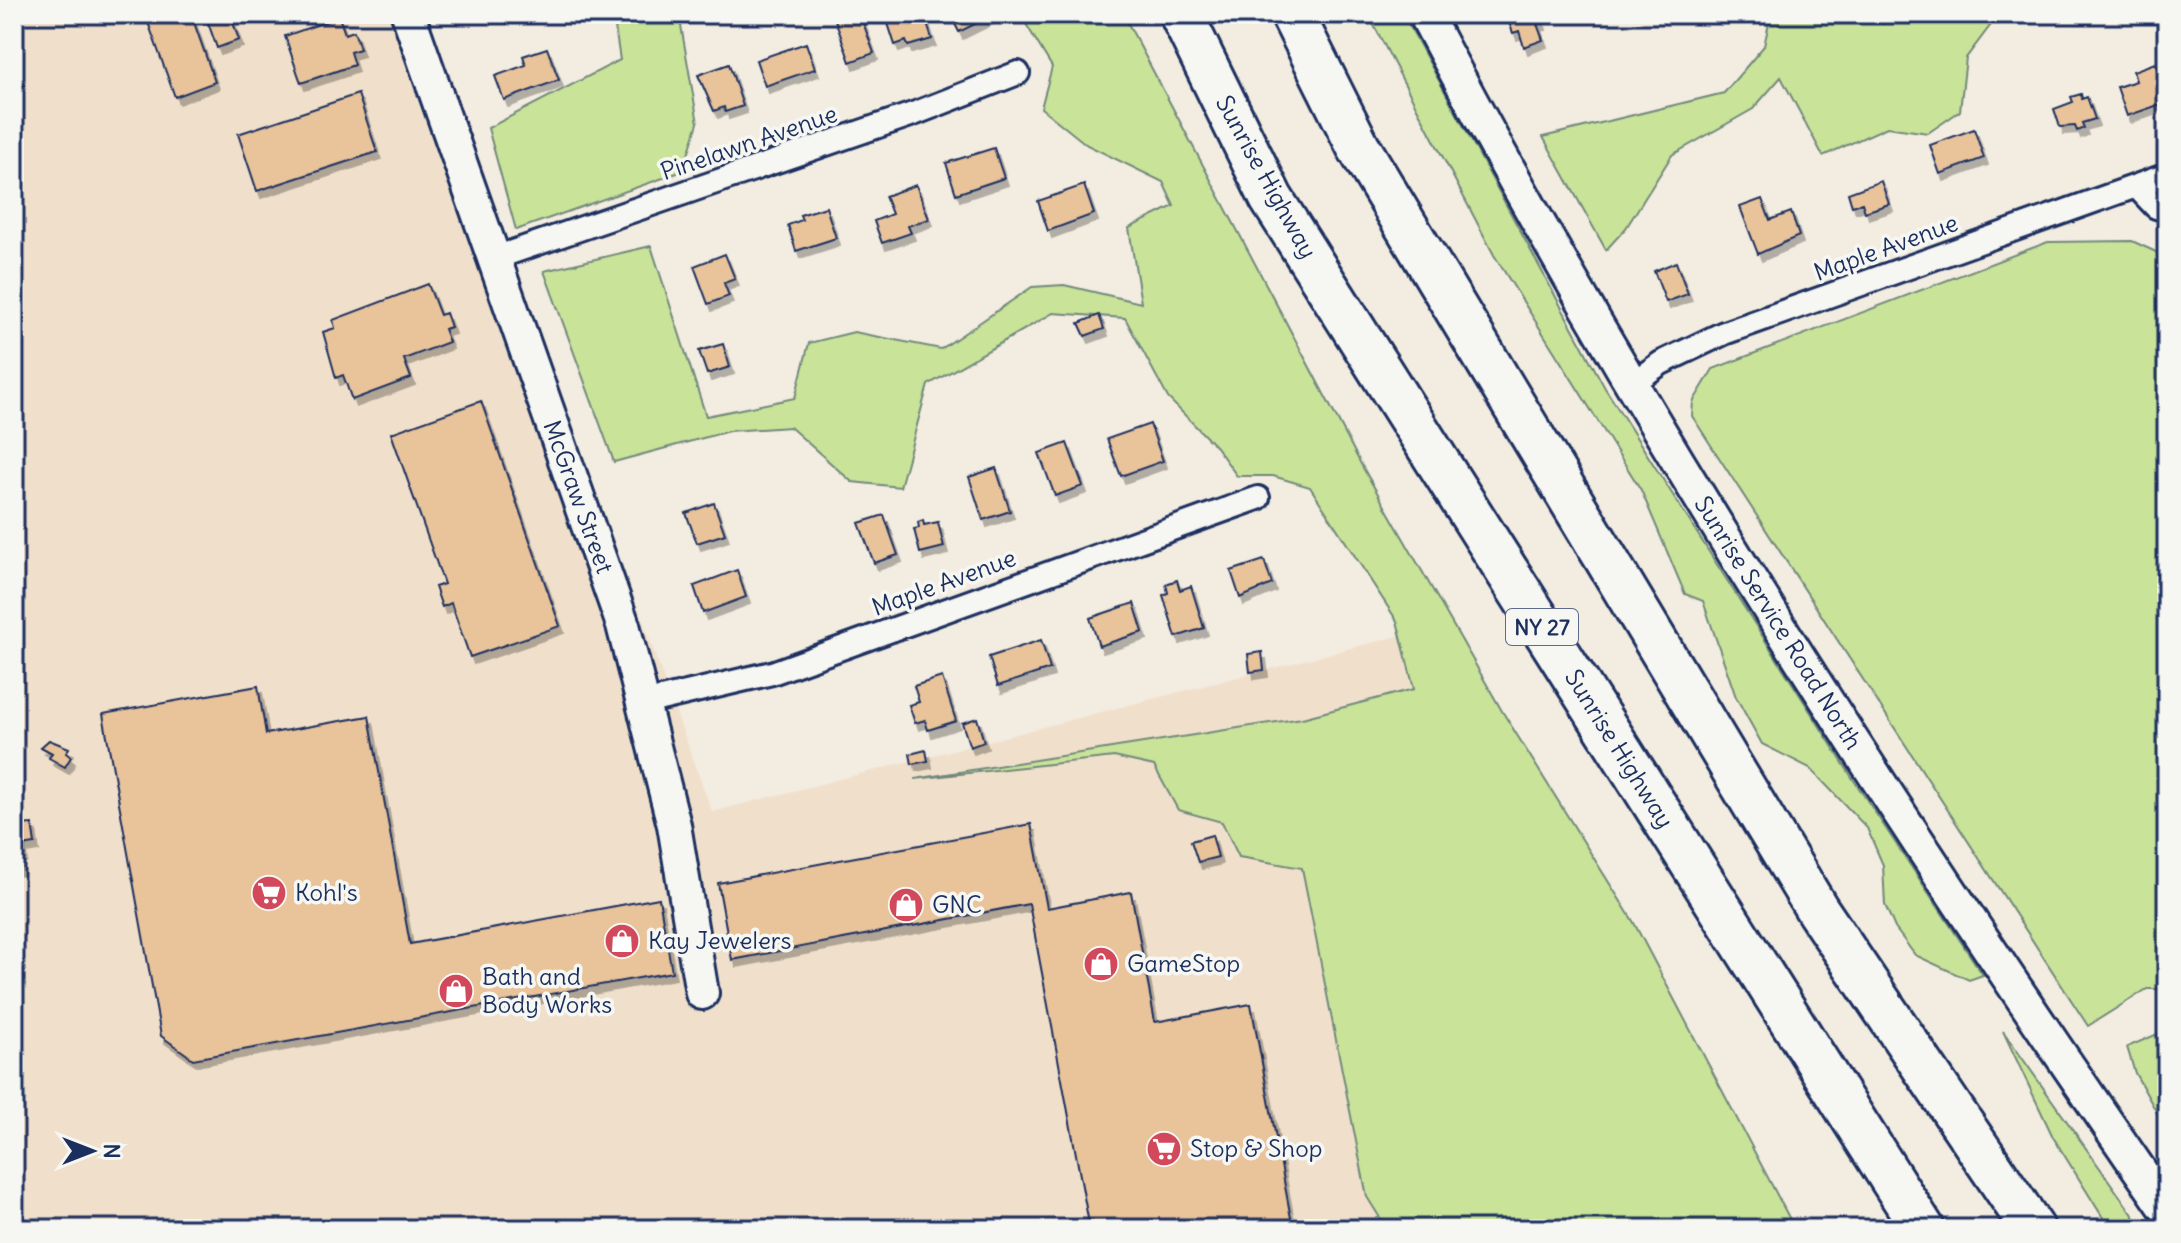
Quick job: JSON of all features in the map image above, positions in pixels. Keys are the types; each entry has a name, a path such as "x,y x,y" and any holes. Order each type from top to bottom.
{"highway":[{"name":"Sunrise Highway","path":"1181,14 1271,198 1923,1229"},
{"path":"1292,14 1358,146 1818,911 2033,1229"}],"street":[{"name":"McGraw Street","path":"408,14 612,591 674,825 702,993"},
{"name":"Sunrise Service Road North","path":"1425,14 1630,385 1942,880 2167,1210"},
{"name":"Pinelawn Avenue","path":"495,258 916,113 1018,73"},
{"name":"Maple Avenue","path":"1630,385 1661,363 1724,333 2167,175"},
{"path":"2136,186 2156,207 2167,210"},
{"name":"Maple Avenue","path":"644,703 772,673 1258,498"}],"shaded area":[{"path":"14,14 423,14 712,812 1433,627 1662,1229 14,1229"}],"green space":[{"path":"613,14 679,14 698,123 683,171 516,230 488,128 620,60"},
{"path":"1020,14 1123,14 1362,466 1502,711 1633,921 1795,1229 1387,1229 1367,1197 1302,868 1239,857 1222,822 1178,810 1154,766 1114,757 915,779 1302,718 1414,689 1397,621 1310,487 1273,476 1237,476 1216,447 1168,398 1125,318 1053,313 928,385 900,487 852,482 790,427 729,431 614,462 544,271 651,246 706,416 795,398 809,343 854,332 941,349 1032,287 1064,285 1141,303 1129,228 1174,206 1163,182 1087,145 1041,108 1052,67"},
{"path":"1368,14 1403,14 1605,388 1855,782 1983,975 1969,980 1915,955 1895,928 1885,905 1883,865 1867,828 1810,768 1762,744 1736,697 1703,601 1685,594 1641,490 1494,255"},
{"path":"1771,14 1856,14 1883,24 1902,14 1999,14 1966,58 1960,111 1928,133 1887,127 1823,156 1781,77 1753,109 1672,155 1626,228 1606,250 1543,137 1724,93 1764,46"},
{"path":"2132,241 2167,257 2167,989 2147,989 2088,1026 1692,416 1693,402 1713,369 2048,242"},
{"path":"2167,1030 2167,1131 2135,1073 2127,1047"},
{"path":"2003,1031 2143,1229 2110,1229 2053,1137"}],"building":[{"path":"145,14 191,14 215,82 175,97"},
{"path":"205,14 230,14 239,40 217,48"},
{"path":"833,14 860,14 874,53 850,62"},
{"path":"885,14 914,14 915,17 924,14 932,39 908,46 906,41 895,45"},
{"path":"950,14 995,14 959,32"},
{"path":"1506,14 1539,14 1542,23 1537,24 1543,40 1524,47 1519,31 1513,33"},
{"path":"339,17 345,34 354,31 360,49 350,52 354,65 301,83 285,36"},
{"path":"2167,41 2167,67 2166,67 2159,44"},
{"path":"806,43 815,69 765,86 756,60"},
{"path":"547,48 559,80 504,100 495,76 526,65 523,56"},
{"path":"2155,63 2159,73 2167,70 2167,102 2127,116 2117,87 2136,81 2133,71"},
{"path":"729,64 743,106 725,112 724,107 714,111 698,75"},
{"path":"358,94 377,152 257,191 238,134"},
{"path":"2081,94 2082,99 2087,97 2095,119 2082,123 2084,128 2077,131 2075,126 2060,127 2054,109 2073,102 2071,97"},
{"path":"1974,129 1984,158 1940,174 1930,145"},
{"path":"994,148 1004,178 956,194 946,163"},
{"path":"1881,181 1889,204 1865,212 1862,203 1852,206 1848,193"},
{"path":"916,185 929,219 908,226 911,233 882,243 874,221 892,214 885,196"},
{"path":"1084,185 1094,214 1048,231 1038,201"},
{"path":"1762,199 1770,220 1791,212 1799,236 1758,254 1740,207"},
{"path":"826,207 836,238 796,251 788,225 802,220 800,215"},
{"path":"725,254 735,279 724,283 729,296 708,304 694,266"},
{"path":"1676,262 1688,294 1666,302 1654,271"},
{"path":"428,284 440,315 446,313 451,327 444,329 449,342 404,359 411,378 352,400 343,375 336,378 323,332 335,328 333,320"},
{"path":"1099,315 1104,329 1085,336 1079,323"},
{"path":"723,344 730,367 707,374 699,351"},
{"path":"481,401 560,626 470,657 451,603 442,607 435,587 444,584 391,433"},
{"path":"1150,424 1163,461 1121,476 1107,439"},
{"path":"1067,443 1083,486 1055,496 1039,453"},
{"path":"996,468 1010,511 983,520 969,477"},
{"path":"714,503 725,534 697,543 686,513"},
{"path":"884,515 898,555 874,563 859,523"},
{"path":"923,520 924,525 938,522 944,547 920,553 914,529 919,528 918,522"},
{"path":"1264,560 1272,584 1240,598 1231,571"},
{"path":"737,570 746,597 703,613 694,586"},
{"path":"1177,580 1180,590 1191,586 1204,628 1176,637 1163,595 1168,593 1166,584"},
{"path":"1134,603 1143,632 1099,646 1090,618"},
{"path":"1041,640 1050,669 998,686 989,657"},
{"path":"1262,652 1264,670 1250,672 1248,654"},
{"path":"942,677 956,721 928,730 925,720 915,723 909,705 919,702 914,686"},
{"path":"258,686 266,734 369,716 410,944 659,898 672,972 193,1059 161,1036 103,714"},
{"path":"977,718 984,742 970,747 962,723"},
{"path":"49,740 69,748 66,753 71,757 65,767 49,758 52,753 41,747"},
{"path":"926,750 928,761 912,764 910,754"},
{"path":"14,813 18,813 20,825 32,824 35,844 22,846 23,855 18,856 20,868 14,869"},
{"path":"1031,824 1047,908 1131,892 1155,1022 1251,1004 1293,1229 1090,1229 1029,904 732,960 718,883"},
{"path":"1212,835 1218,857 1198,862 1191,841"}],"place":[{"name":"Kohl's","path":"269,893"},
{"name":"GNC","path":"906,905"},
{"name":"Kay Jewelers","path":"622,941"},
{"name":"GameStop","path":"1101,964"},
{"name":"Bath and Body Works","path":"456,991"},
{"name":"Stop & Shop","path":"1164,1149"}]}
